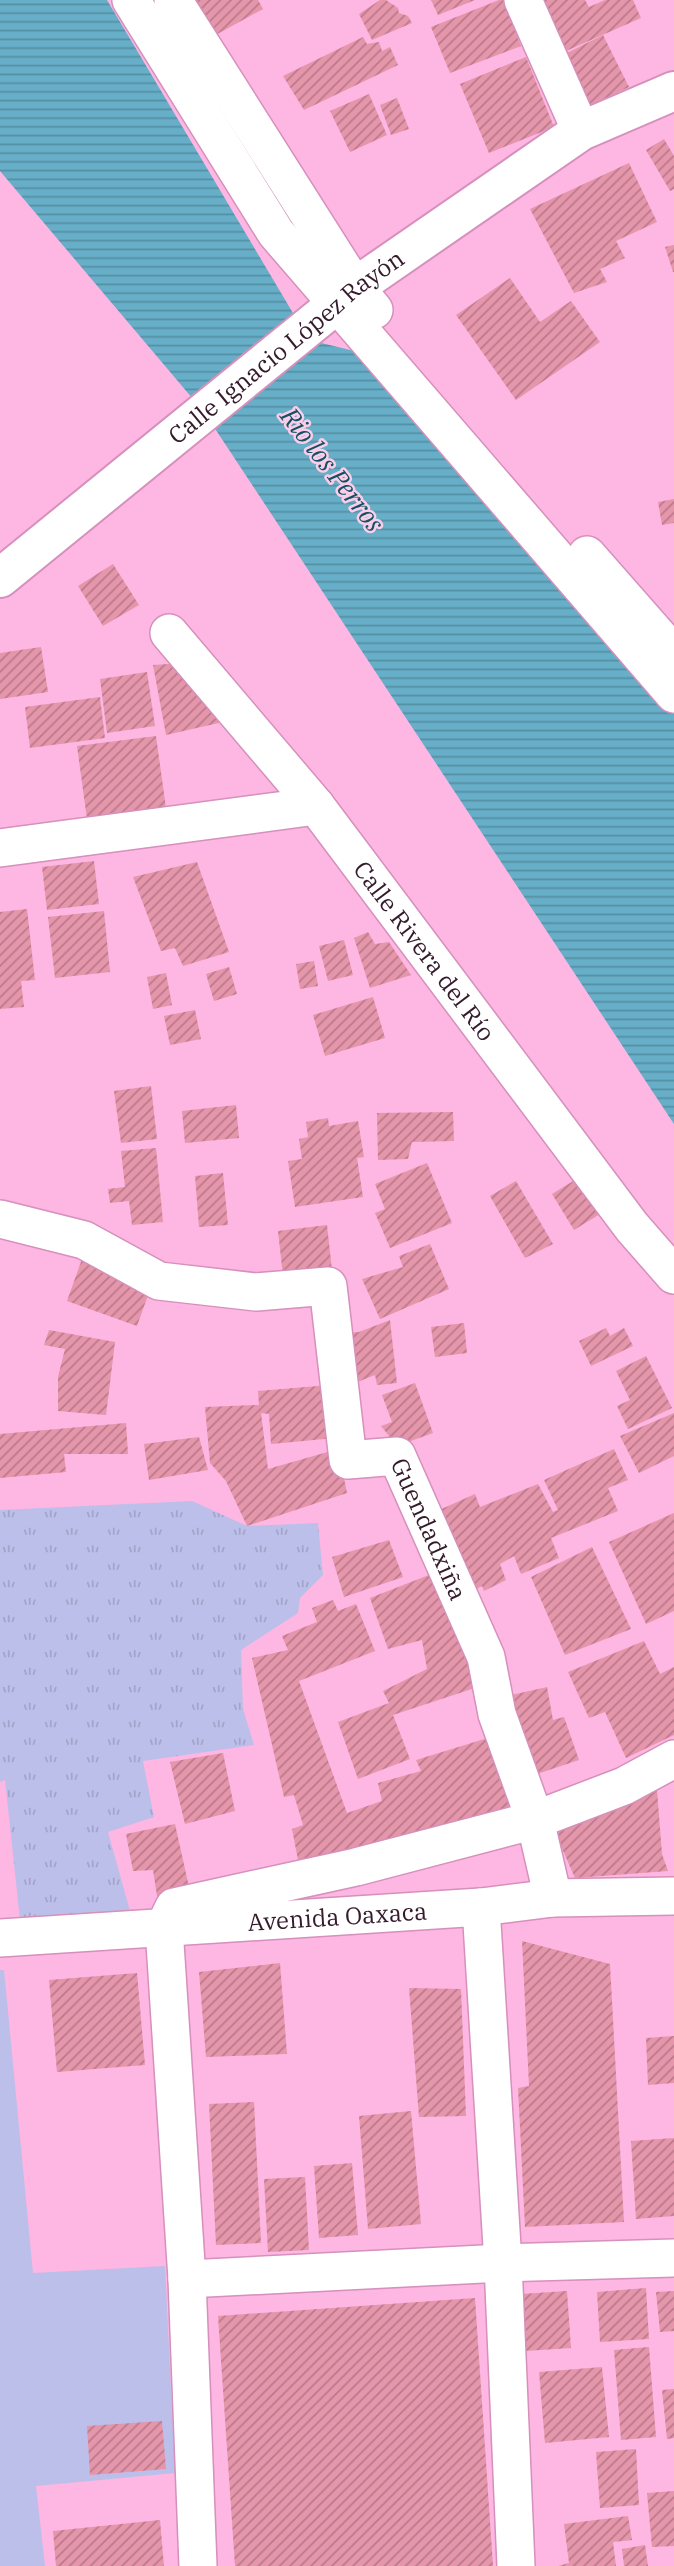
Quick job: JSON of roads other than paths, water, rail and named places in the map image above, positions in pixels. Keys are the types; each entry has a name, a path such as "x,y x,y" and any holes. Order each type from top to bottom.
{"street":[{"path":"131,0 276,233 342,299 674,654"},
{"path":"173,0 342,299 674,694"},
{"path":"523,0 581,131"},
{"name":"Calle Ignacio López Rayón","path":"3,571 342,299 581,131 674,91"},
{"name":"Calle Rivera del Río","path":"169,633 316,806 632,1227 674,1275"},
{"path":"0,848 316,806"},
{"name":"Guendadxiña","path":"0,1219 84,1240 159,1281 256,1292 328,1286 348,1460 397,1456 486,1657 497,1713 535,1820 553,1898"},
{"path":"198,2566 187,2278 164,1928 174,1907 356,1867 535,1820 624,1787 674,1759"},
{"name":"Avenida Oaxaca","path":"0,1938 481,1907 553,1898 674,1896"},
{"path":"481,1907 503,2263 516,2566"},
{"path":"187,2278 674,2258"}],"water":[{"name":"Rio los Perros","path":"0,0 107,0 309,340 412,365 674,691 674,1124 204,412 0,171"}]}
